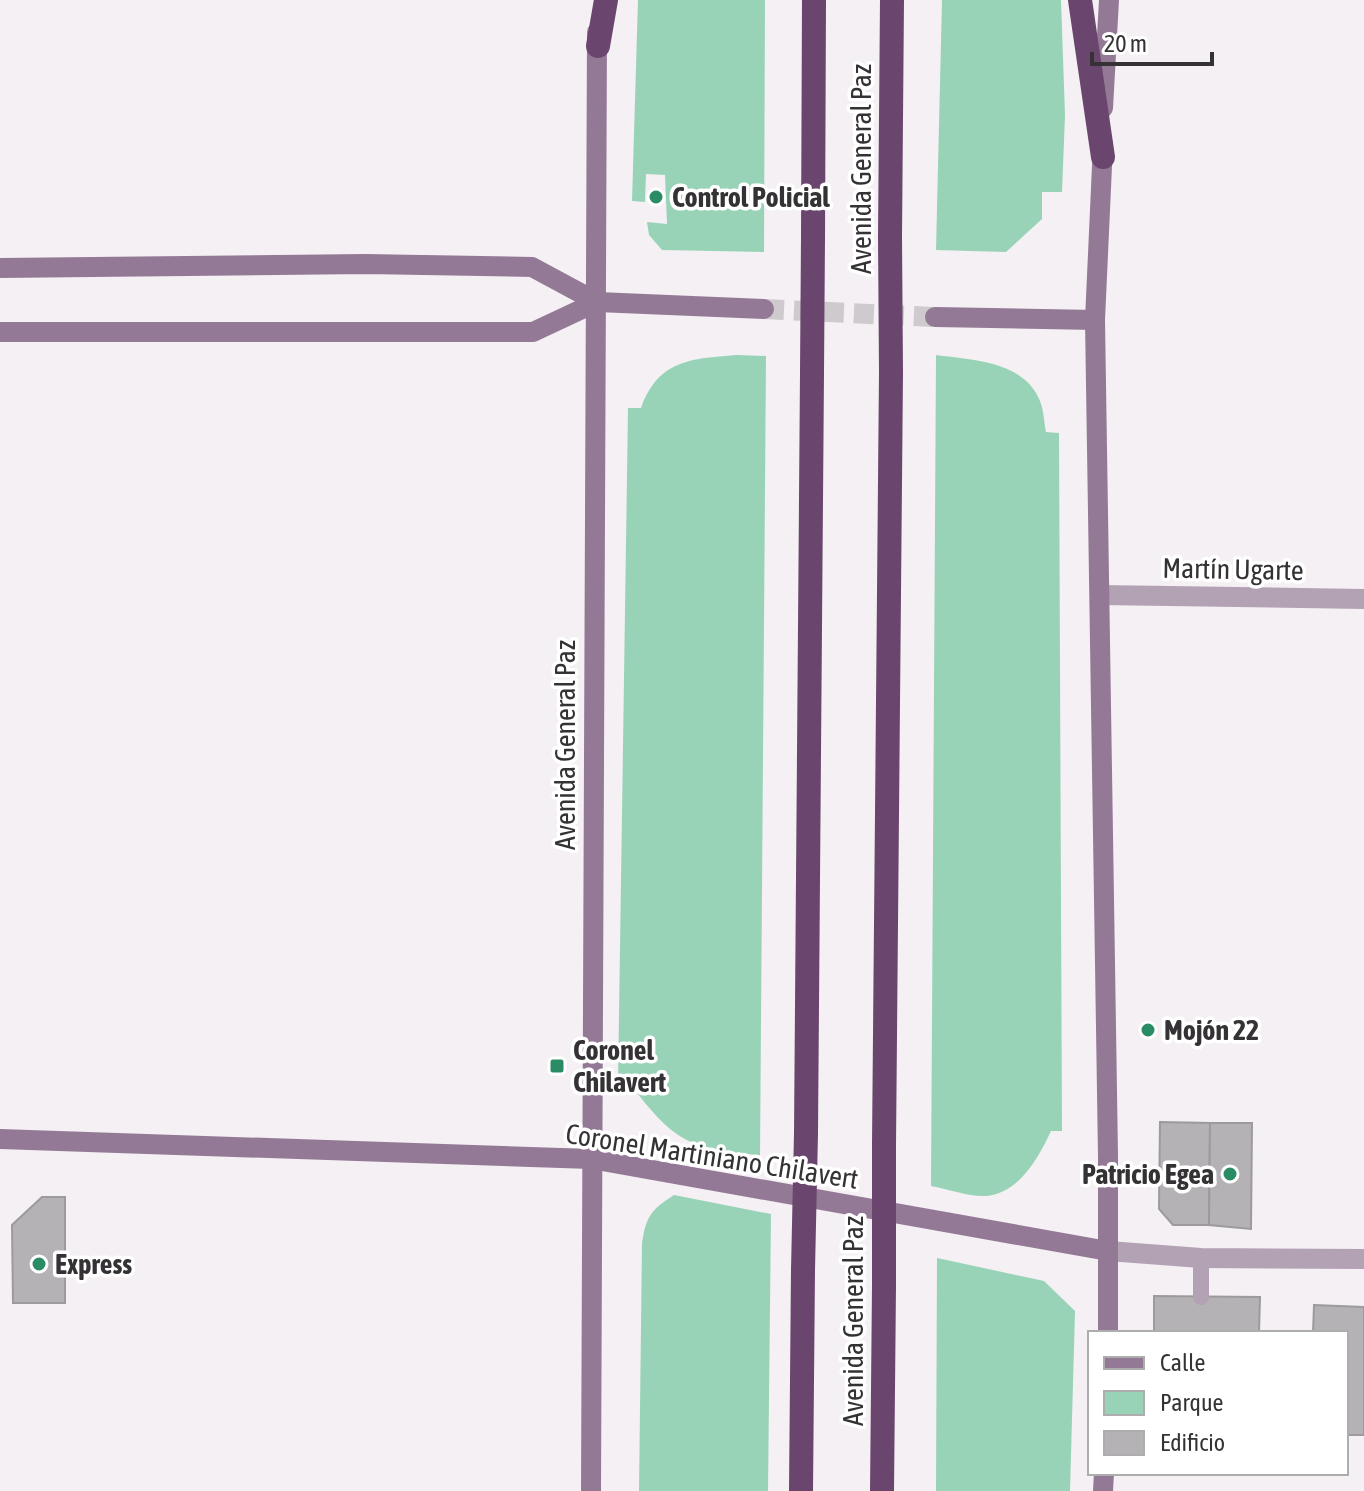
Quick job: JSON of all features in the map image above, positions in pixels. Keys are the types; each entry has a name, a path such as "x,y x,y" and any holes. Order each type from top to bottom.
{"highway":[{"path":"598,46 606,0"},
{"name":"Avenida General Paz","path":"801,1491 814,0"},
{"name":"Avenida General Paz","path":"882,1491 892,0"},
{"path":"1080,0 1103,157"}],"street":[{"name":"Avenida General Paz","path":"591,1491 596,0"},
{"path":"1108,1331 1095,320 1109,0"},
{"path":"0,268 366,264 532,267 597,302 764,309"},
{"path":"0,332 533,332 597,302"},
{"path":"935,317 1095,320"},
{"name":"Martín Ugarte","path":"1100,595 1364,599"},
{"name":"Coronel Martiniano Chilavert","path":"0,1139 591,1159 1108,1251 1201,1258 1364,1259"}],"lane":[{"path":"1201,1258 1201,1297"}],"green space":[{"path":"638,0 765,0 764,252 662,250 649,235 647,222 667,224 665,175 646,174 645,202 632,201"},
{"path":"942,0 1061,0 1065,115 1062,192 1042,192 1042,219 1006,252 936,250"},
{"path":"737,355 766,356 760,1156 691,1142 665,1125 631,1085 618,1083 628,408 641,408 657,380 678,365"},
{"path":"936,355 1010,370 1032,388 1040,401 1046,432 1059,433 1062,1131 1051,1131 1034,1162 1018,1181 987,1196 931,1186"},
{"path":"674,1195 771,1214 768,1491 639,1491 642,1243 651,1214"},
{"path":"937,1258 1044,1281 1075,1311 1070,1491 936,1491"}],"building":[{"path":"1160,1122 1210,1123 1209,1225 1173,1225 1159,1209"},
{"name":"Patricio Egea","path":"1210,1123 1252,1123 1251,1229 1209,1225"},
{"name":"Express","path":"42,1197 65,1197 65,1303 13,1303 12,1225"},
{"path":"1154,1296 1260,1297 1259,1331 1154,1331"},
{"path":"1314,1305 1364,1307 1364,1435 1348,1435 1348,1331 1313,1331"}],"tunnel":[{"path":"764,309 935,317"}],"place":[{"name":"Control Policial","path":"656,197"},
{"name":"Mojón 22","path":"1148,1030"},
{"name":"Coronel Chilavert","path":"557,1066"},
{"name":"Patricio Egea","path":"1230,1174"},
{"name":"Express","path":"39,1264"}]}
